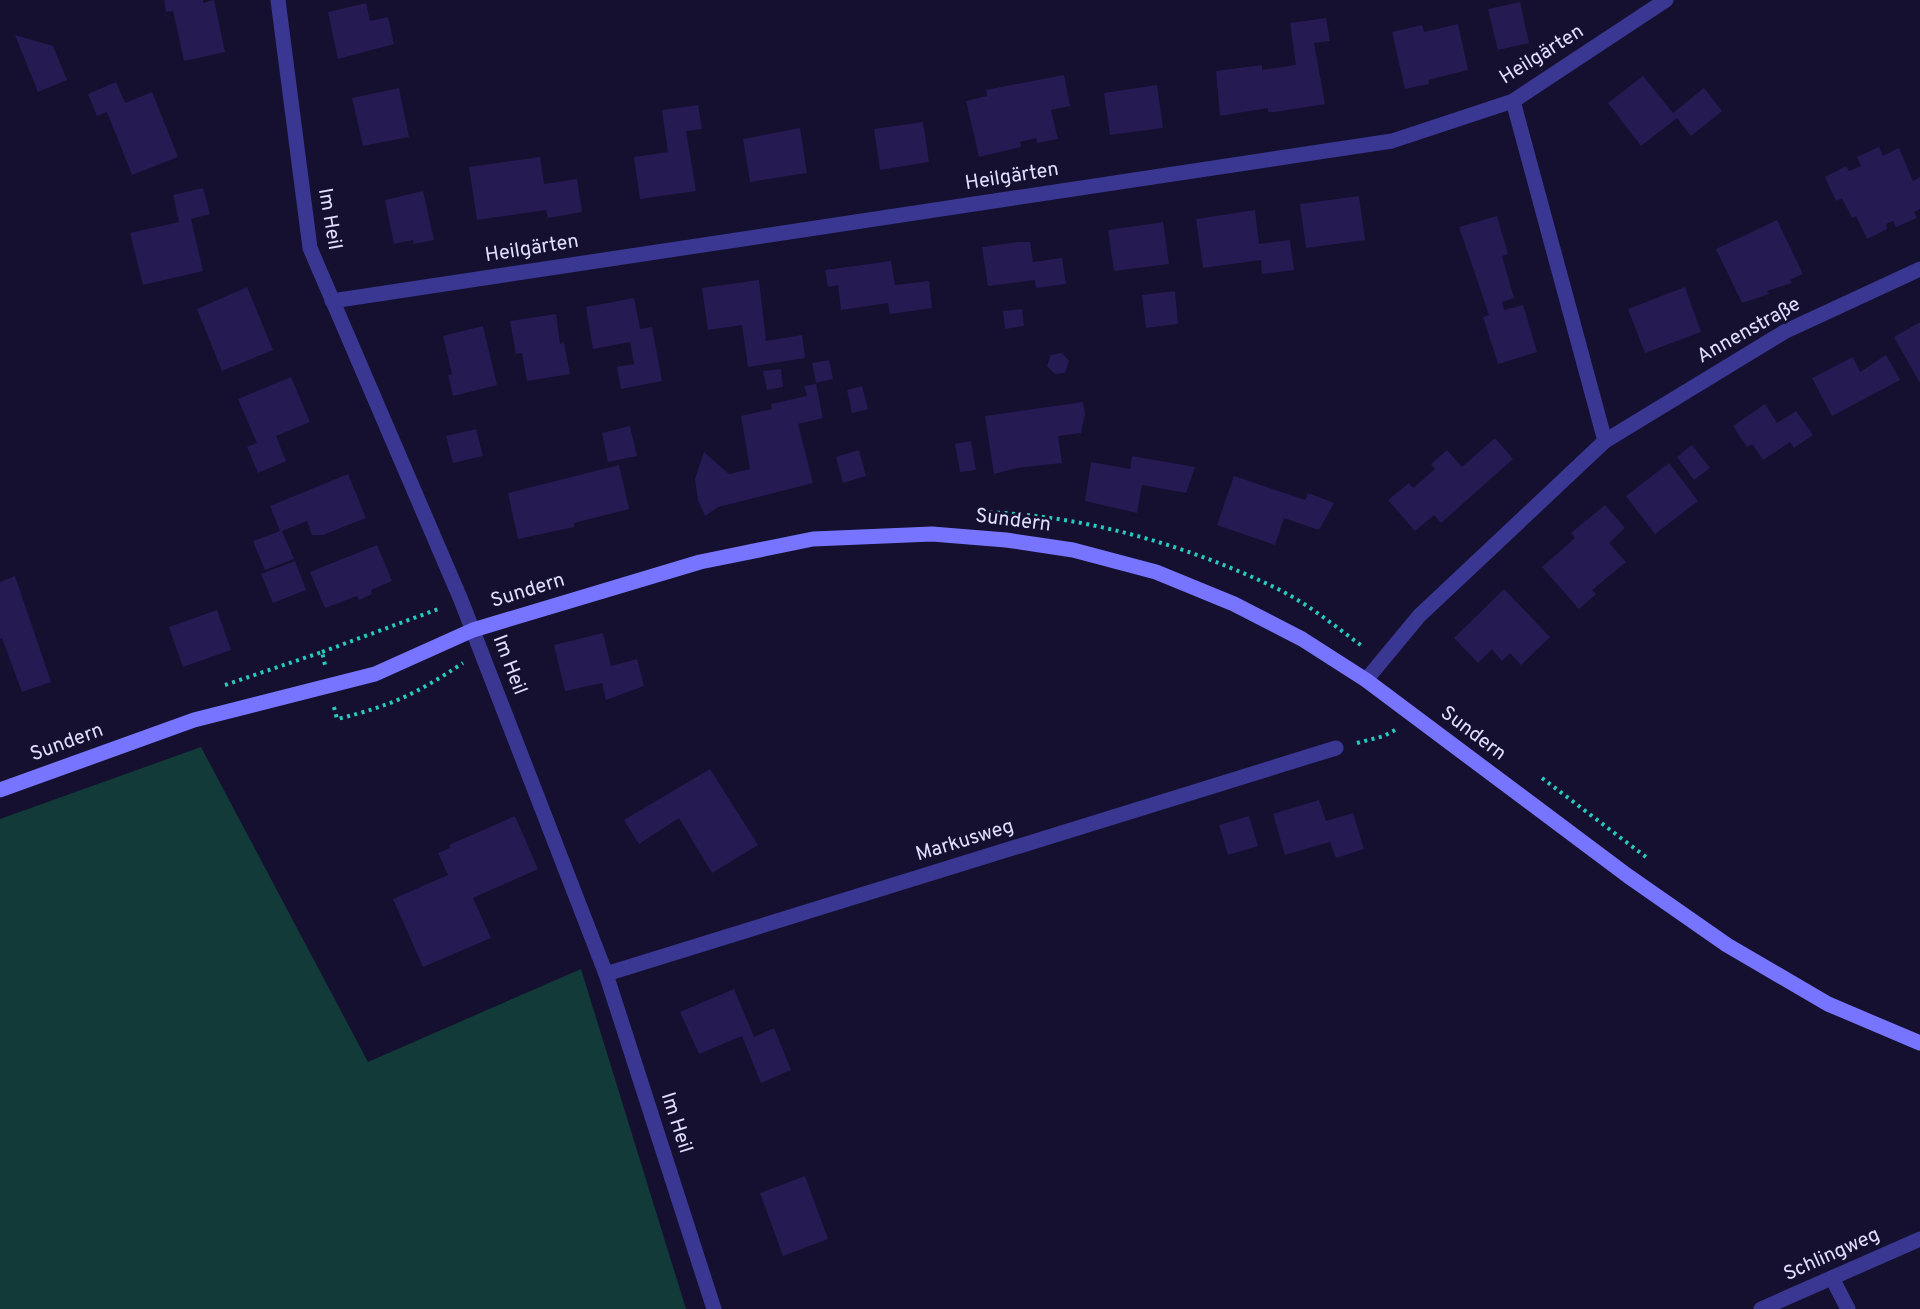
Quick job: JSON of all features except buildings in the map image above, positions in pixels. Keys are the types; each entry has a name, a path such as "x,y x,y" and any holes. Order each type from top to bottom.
{"street":[{"name":"Im Heil","path":"278,0 310,248 461,600 606,974 714,1309"},
{"name":"Heilgärten","path":"332,301 1392,141 1513,100 1665,0"},
{"path":"1513,100 1605,441"},
{"name":"Annenstraße","path":"1366,680 1419,616 1605,441 1784,332 1920,269"},
{"name":"Sundern","path":"0,790 194,720 375,674 473,630 699,562 813,539 932,534 1006,540 1073,550 1156,572 1244,609 1302,639 1366,680 1628,876 1727,945 1828,1004 1920,1043"},
{"name":"Markusweg","path":"606,974 1336,748"},
{"name":"Schlingweg","path":"1761,1309 1920,1239"},
{"path":"1832,1278 1848,1309"}],"path":[{"path":"322,652 461,600"},
{"path":"329,686 337,719 384,707 419,692 481,651"},
{"path":"1336,748 1384,736 1416,718"}],"green space":[{"path":"201,747 368,1062 581,969 686,1309 0,1309 0,819"}]}
